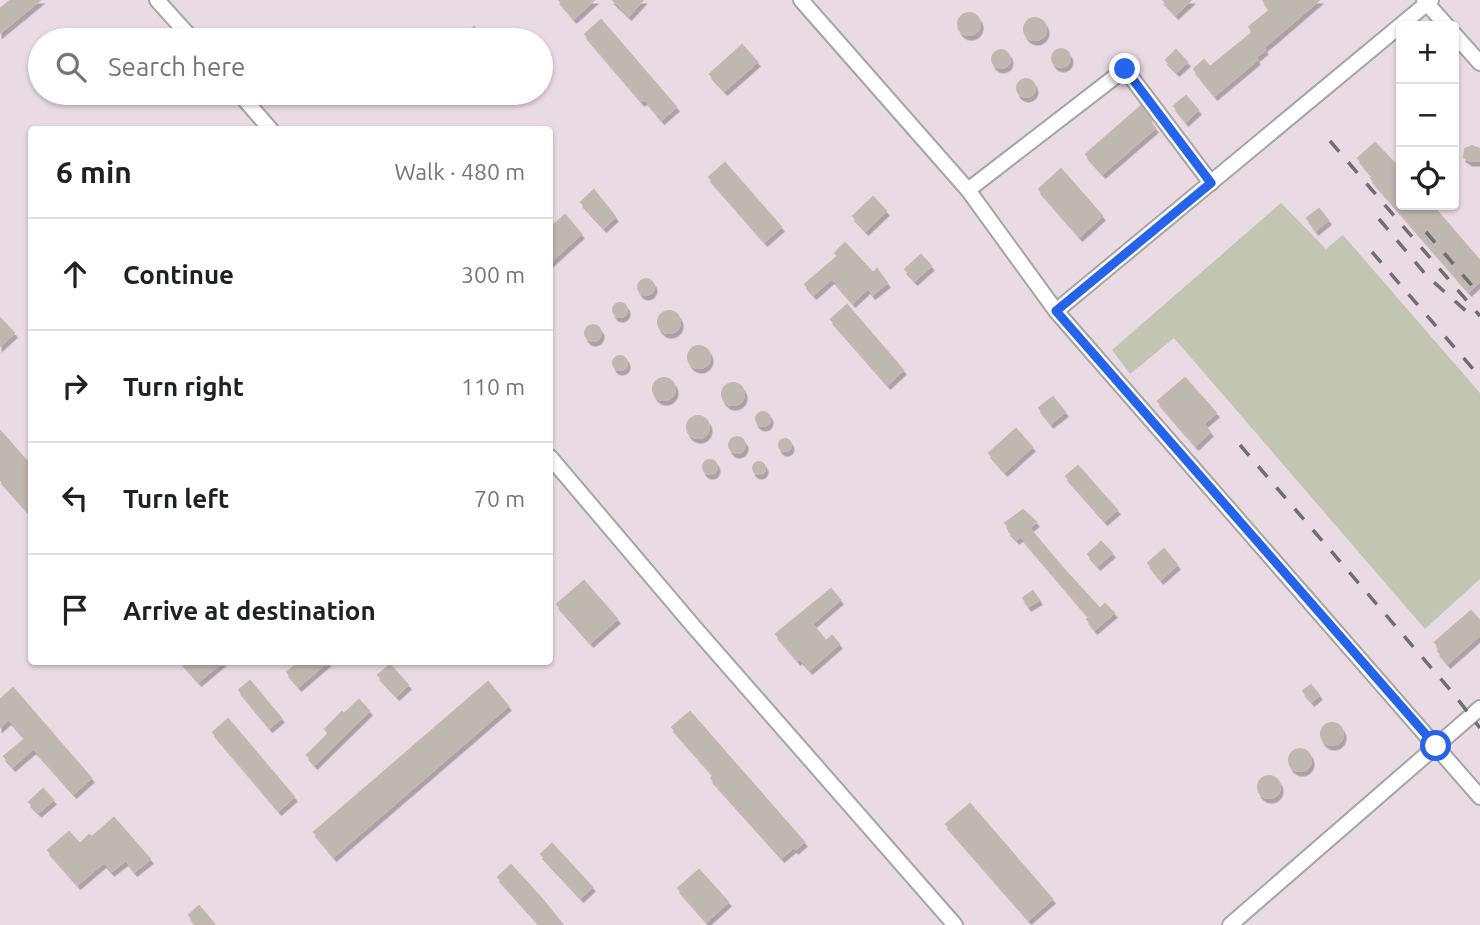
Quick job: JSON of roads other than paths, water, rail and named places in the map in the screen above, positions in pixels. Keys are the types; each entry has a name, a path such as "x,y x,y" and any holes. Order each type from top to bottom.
{"lane":[{"path":"157,0 182,28"},
{"path":"801,0 968,190 1056,311 1480,797"},
{"path":"1056,311 1427,1 1443,21"},
{"path":"1459,39 1480,63"},
{"path":"968,190 1125,69 1211,183"},
{"path":"249,105 268,126"},
{"path":"553,461 695,628 955,925"},
{"path":"1230,925 1480,708"}],"railway":[{"path":"1330,141 1480,316"},
{"path":"1379,219 1427,276 1466,311"},
{"path":"1426,232 1480,295"},
{"path":"1372,252 1480,377"},
{"path":"1240,445 1480,728"}]}
